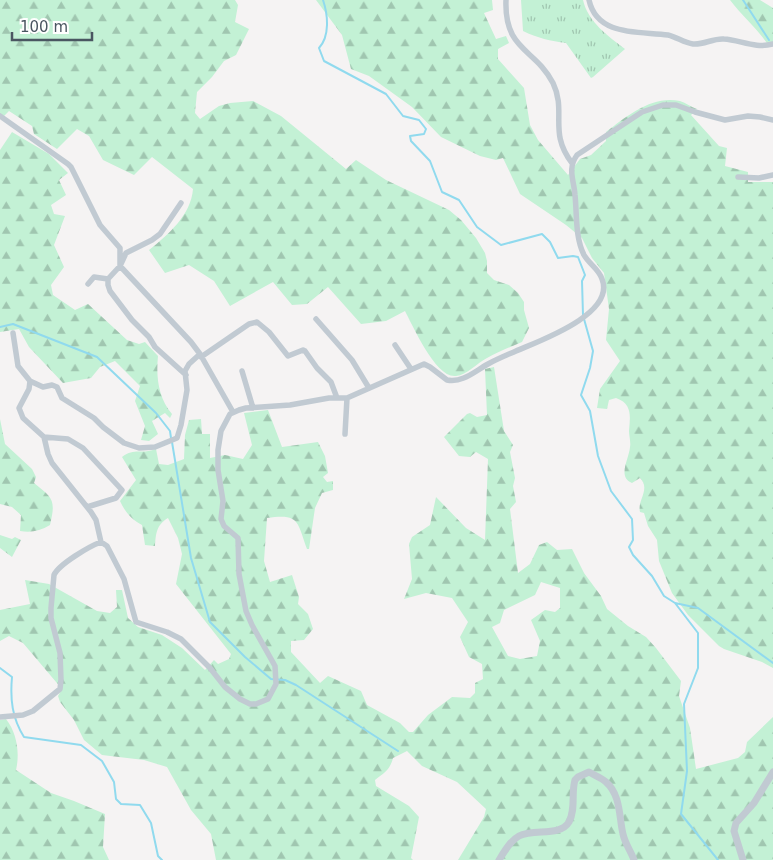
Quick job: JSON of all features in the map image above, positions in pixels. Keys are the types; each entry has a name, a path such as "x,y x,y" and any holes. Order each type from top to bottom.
{"street":[{"path":"506,0 506,17 510,31 520,46 547,74 555,89 558,104 558,134 563,151 572,163"},
{"path":"589,0 594,11 602,20 626,32 668,35 694,44 720,38 758,45 773,44"},
{"path":"30,381 29,389 19,408 19,412 44,437 52,463 96,520 101,542 106,546 124,579 136,622 181,639 210,668 225,687 244,702 256,704 264,702 271,695 276,681 275,666 252,625 244,602 239,574 238,538 224,526 221,519 223,501 218,470 219,443 221,431 233,412 252,408 346,398 424,364 447,380 462,379 492,362 563,330 589,313 600,299 604,284 602,277 584,255 579,240 575,190 571,173 572,163 582,151 635,117 657,106 676,105 725,120 748,116 773,120"},
{"path":"0,116 68,164 74,172 100,225 120,248 120,266 187,338 200,356 233,412"},
{"path":"738,177 759,178 773,174"},
{"path":"181,203 160,234 126,253 120,266 108,279 108,288 132,320 150,337 155,347 186,374"},
{"path":"88,284 94,277 108,279"},
{"path":"316,319 352,360 369,388"},
{"path":"13,333 18,366 30,381 43,387 52,385 57,387 62,398 94,418 103,428 124,443 139,448 155,447 177,438 187,390 185,371 189,364 256,322 269,332 288,356 306,351 317,368 331,382 337,398"},
{"path":"395,345 411,370"},
{"path":"242,371 252,408"},
{"path":"345,434 346,398"},
{"path":"44,437 68,439 83,448 122,488 122,492 116,498 87,507"},
{"path":"2,717 18,716 39,708 58,693 61,686 60,653 51,608 56,570 67,561 101,542"},
{"path":"499,860 507,847 518,836 561,830 568,824 571,817 575,780 578,776 589,772 607,782 613,791 620,813 625,842 632,852 634,860"},
{"path":"743,860 734,831 736,823 754,803 773,772"}],"green space":[{"path":"0,0 235,0 238,5 235,22 249,29 236,55 224,61 197,92 195,113 200,119 219,106 253,101 281,116 346,169 356,160 386,180 449,210 461,220 476,238 485,253 487,273 494,280 509,285 524,302 524,310 529,328 522,342 487,358 460,375 448,375 433,361 405,311 386,321 361,324 328,287 307,304 292,305 273,282 230,306 214,281 189,265 165,273 149,250 171,231 183,216 188,207 193,189 152,157 134,175 103,160 89,136 77,129 57,149 34,134 32,126 9,111 4,116 0,114"},
{"path":"316,0 492,0 493,10 484,13 496,39 506,36 509,43 498,49 498,59 524,88 530,125 538,140 568,175 580,159 591,155 606,141 606,132 622,120 640,108 660,101 670,100 680,101 697,109 691,115 719,146 727,148 725,166 748,172 748,182 773,182 773,668 719,646 688,615 672,593 659,561 657,540 648,526 644,513 640,512 640,503 644,490 643,482 640,478 632,483 625,477 625,467 630,445 630,416 628,407 616,398 609,400 607,409 597,408 600,389 620,361 606,340 609,309 604,273 592,258 582,238 520,194 503,158 496,160 480,156 441,137 412,107 369,76 351,69 342,35"},
{"path":"521,0 583,0 594,22 625,49 591,78 566,43 544,39 523,31"},
{"path":"730,0 760,0 773,8 773,42 769,46 760,34"},
{"path":"12,132 49,154 68,173 59,180 66,195 51,205 54,214 65,216 54,245 64,267 51,285 53,295 75,310 88,304 127,340 139,344 145,342 158,356 157,372 159,386 164,401 172,414 170,418 165,413 152,421 158,434 149,441 141,440 145,426 135,401 140,386 115,361 100,367 91,378 63,383 29,347 19,329 0,332 0,150"},
{"path":"494,367 504,431 513,445 510,452 515,478 513,486 516,502 510,509 518,573 530,564 539,545 547,542 557,550 572,549 584,573 601,596 607,609 628,626 646,637 681,681 679,696 690,728 696,769 738,758 745,752 747,742 773,717 773,860 458,860 484,817 486,809 457,782 422,766 407,751 393,758 384,773 375,780 376,786 409,806 419,817 411,858 413,860 216,860 211,834 191,810 167,767 144,760 102,755 84,740 74,720 60,702 58,696 62,689 23,643 9,636 0,641 0,610 30,604 25,580 49,584 97,611 110,613 117,607 116,590 122,590 128,618 138,627 162,635 182,648 205,670 214,660 218,664 229,659 231,654 176,584 182,554 178,538 168,518 159,527 155,546 145,545 142,525 126,512 122,505 120,501 136,480 122,457 131,452 156,449 159,464 168,465 184,459 185,435 189,420 201,419 202,434 210,434 210,458 225,455 243,459 252,445 244,413 268,410 282,447 318,442 325,456 328,473 323,477 327,482 333,481 333,490 322,493 315,508 309,549 307,549 299,526 292,518 267,518 264,561 270,582 292,575 299,597 298,604 308,614 313,629 304,640 291,641 291,652 320,683 328,676 361,691 367,705 400,723 409,732 413,732 428,715 452,697 470,698 475,693 475,683 483,679 482,664 469,657 460,637 468,622 452,598 426,593 404,599 412,579 409,544 412,537 430,525 436,497 466,528 485,540 488,459 476,452 470,457 459,456 444,437 467,414 470,413 477,417 487,415 485,369","holes":["541,582 560,588 560,608 555,612 545,610 531,620 540,641 537,656 520,659 508,656 492,627 500,623 504,610 535,595"]},
{"path":"0,419 5,444 32,469 36,477 34,483 49,496 53,505 50,525 43,529 32,532 20,531 21,515 12,507 0,504"},
{"path":"0,535 12,539 15,537 21,540 12,557 0,548"},
{"path":"6,719 13,730 17,743 18,757 16,770 51,793 105,814 103,847 109,860 0,860 0,720"}],"waterway":[{"path":"323,0 327,25 325,38 319,48 324,61 386,94 403,116 419,120 426,129 424,134 410,136 411,141 430,161 442,192 459,200 477,227 501,245 542,234 550,242 558,258 578,257 585,275 582,281 583,315"},
{"path":"743,0 769,40"},
{"path":"584,319 593,351 590,368 581,395 590,411 598,456 611,491 632,519 633,540 629,547 633,555 652,576 664,596 675,603 698,633 698,668 684,704 687,771 681,814 718,860"},
{"path":"0,327 13,324 97,357 156,413 170,431 171,438"},
{"path":"172,442 191,558 210,622 245,657 271,679 285,680 296,685 398,751"},
{"path":"675,603 698,608 773,663"},
{"path":"0,668 12,677 11,693 13,708 17,723 24,737 81,745 102,761 114,782 116,799 121,804 140,805 151,823 158,856 162,860"}]}
